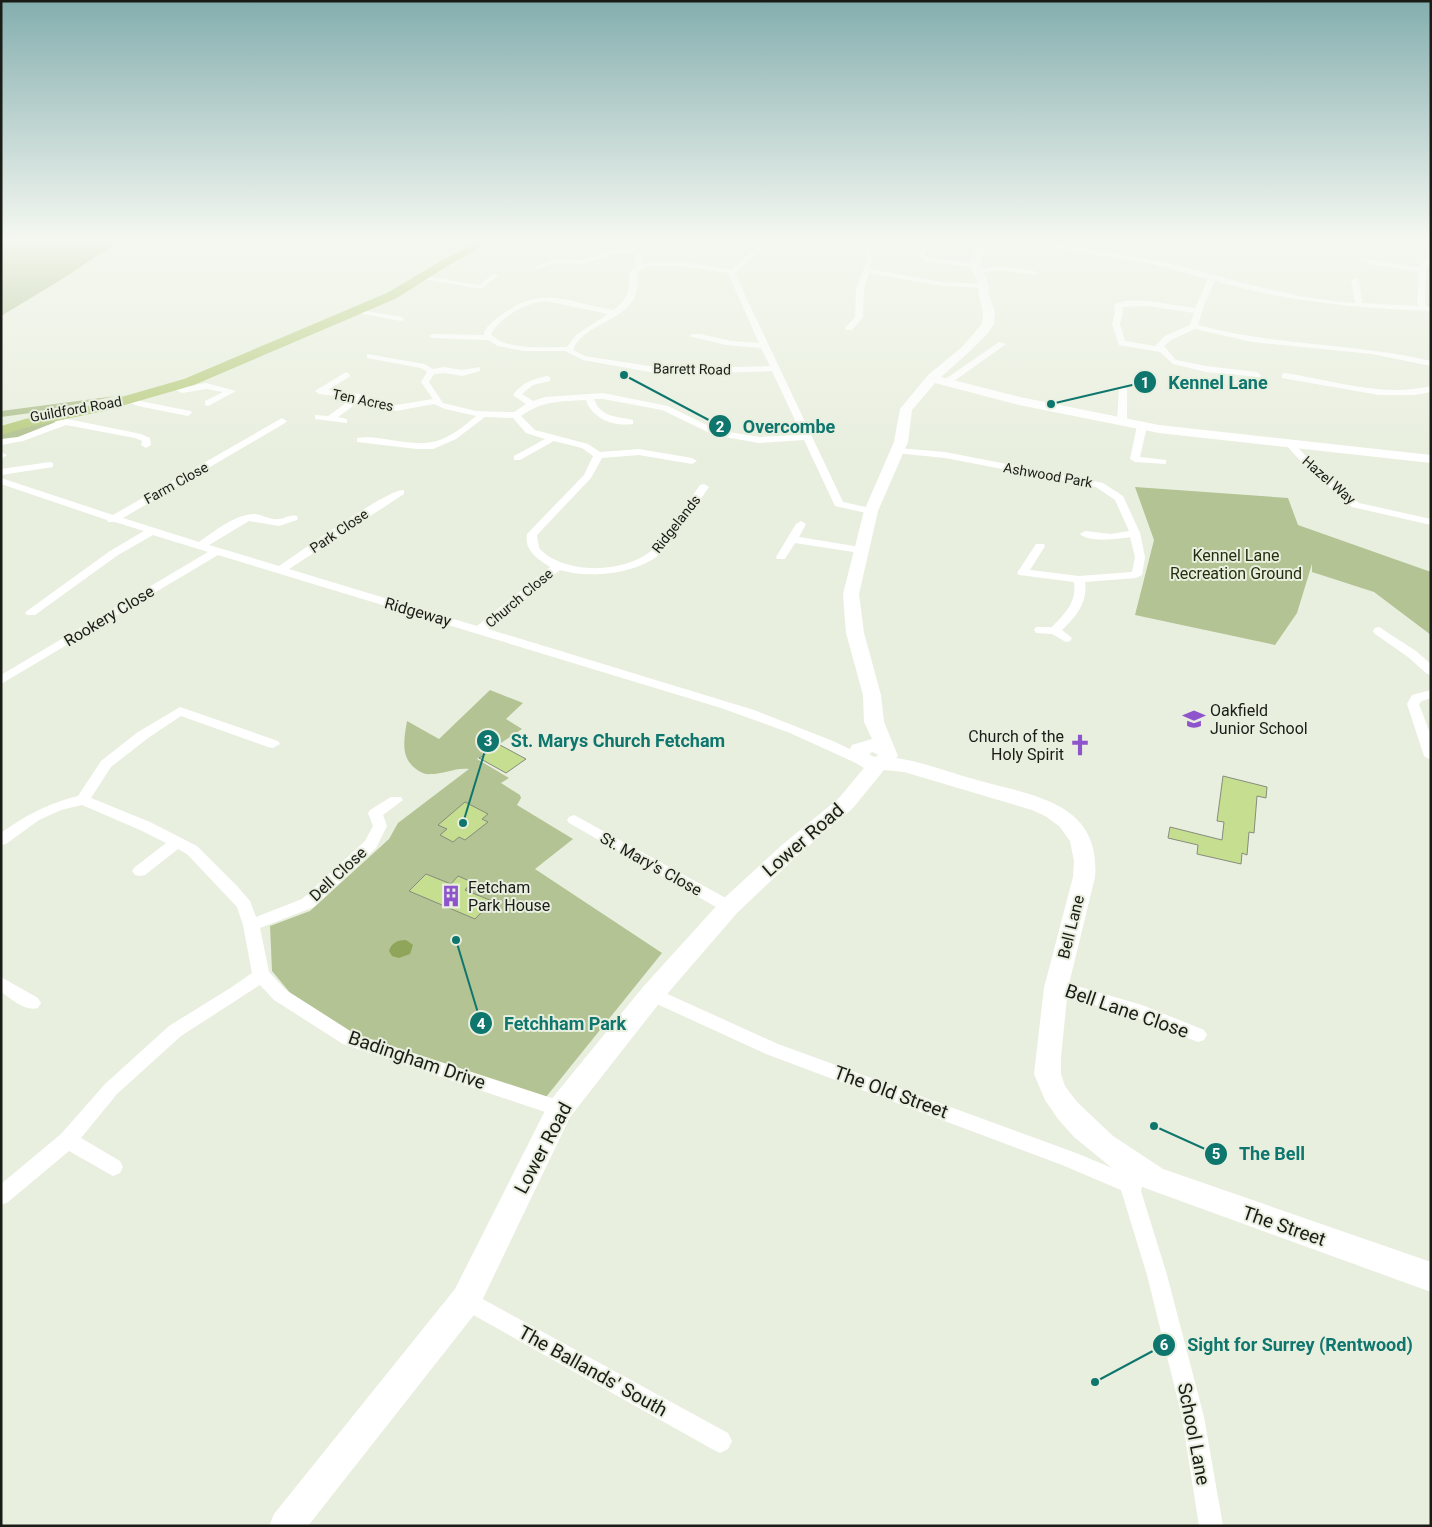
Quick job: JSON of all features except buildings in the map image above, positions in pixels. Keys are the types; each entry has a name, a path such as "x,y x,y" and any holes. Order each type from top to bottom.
{"main road":[{"path":"128,399 174,392 228,366 364,308"},
{"name":"Guildford Road","path":"2,430 99,408 128,399"},
{"name":"Guildford Road","path":"2,430 128,399"}],"street":[{"path":"488,338 489,330 514,308"},
{"path":"587,308 615,312"},
{"path":"433,336 488,338 497,344 518,348 569,349 576,338 600,324 619,308"},
{"path":"747,308 839,504 871,511"},
{"path":"849,328 859,317 859,308"},
{"path":"875,759 872,695 855,633 851,594 860,550 871,511 898,451 903,434 906,409 940,380 986,328 989,317 987,308"},
{"path":"1118,308 1116,324 1122,342 1162,350"},
{"path":"1180,308 1198,311 1194,326"},
{"path":"1415,308 1428,309"},
{"path":"358,311 401,319"},
{"path":"1214,332 1194,326 1168,338 1159,346 1173,362 1206,369 1257,374"},
{"path":"1181,331 1214,332 1274,341 1378,352 1431,364"},
{"path":"699,335 727,343 747,346 764,345"},
{"path":"940,380 1002,344"},
{"name":"Barrett Road","path":"569,349 572,354 578,357 612,361 669,372 775,368"},
{"path":"370,356 424,366 431,372 444,370 461,376 477,369"},
{"path":"431,372 425,382 439,401 438,404 461,412 482,415 516,415 532,404 553,398 611,397 665,408 714,432 744,438 776,440 807,437"},
{"name":"Ten Acres","path":"346,375 318,390 360,397 380,405 396,408 439,401"},
{"path":"1285,376 1387,393 1408,394 1431,389"},
{"path":"532,404 517,395 520,389 547,379"},
{"path":"940,380 1020,400 1142,426 1431,459"},
{"path":"174,392 206,386 232,391 208,404"},
{"path":"1122,422 1123,388"},
{"path":"589,396 592,408 597,413 609,418 630,422"},
{"path":"330,419 360,397"},
{"path":"128,399 138,403 192,411 176,419"},
{"path":"360,440 375,439 432,446 462,432 482,415"},
{"path":"516,415 529,430 589,448 598,455 639,452 692,461"},
{"path":"318,417 344,421"},
{"name":"Guildford Road","path":"2,430 20,439 78,418"},
{"name":"Guildford Road","path":"48,419 65,422"},
{"name":"Farm Close","path":"112,520 282,421"},
{"path":"65,422 138,436 146,440 146,445"},
{"path":"1142,426 1133,461 1163,462"},
{"path":"517,458 554,438"},
{"name":"Hazel Way","path":"1290,444 1309,465 1356,505 1431,522"},
{"name":"Ashwood Park","path":"898,451 952,456 1099,485 1119,498 1135,533 1140,557 1139,568 1136,575 1079,579 1023,573 1040,546"},
{"name":"Church Close","path":"480,630 557,567 533,548 530,539 532,534 588,476 598,455"},
{"path":"2,474 26,467 50,465"},
{"name":"Ridgeway","path":"2,474 112,520 754,714 834,746 875,759"},
{"name":"Ridgelands","path":"557,567 578,571 594,571 626,566 650,557 658,550 704,486"},
{"name":"Park Close","path":"279,571 400,492"},
{"path":"200,546 245,519 254,517 279,524 293,518"},
{"path":"780,557 801,524"},
{"path":"31,613 114,553 152,531"},
{"path":"1086,534 1111,537 1135,533"},
{"path":"792,539 860,550"},
{"name":"Rookery Close","path":"1,680 217,551"},
{"path":"1055,631 1073,612 1079,602 1081,588 1079,579"},
{"path":"1040,630 1055,631 1066,638"},
{"path":"1379,631 1412,654 1431,671"},
{"path":"1431,694 1417,698 1413,704 1429,742 1431,756"},
{"path":"83,800 106,764 180,711 273,744"},
{"name":"Lower Road","path":"286,1526 466,1300 560,1109 652,994 729,907 790,850 832,817 875,759"},
{"name":"Bell Lane","path":"875,759 1039,805 1054,811 1075,830 1084,850 1085,871 1056,987 1046,1066 1051,1083 1060,1101 1135,1178"},
{"path":"1,840 34,817 57,806 83,800 112,811 177,842 192,850 232,890 244,905 251,925 260,975 238,992 175,1031 110,1089 68,1140 1,1196"},
{"name":"Dell Close","path":"251,925 308,903 370,844 380,826 375,813 396,800"},
{"name":"St. Mary's Close","path":"574,820 729,907"},
{"path":"140,870 177,842"},
{"name":"Badingham Drive","path":"260,975 280,995 349,1040 560,1109"},
{"path":"1,983 32,1003"},
{"name":"Bell Lane Close","path":"1056,987 1136,1010 1198,1035"},
{"name":"The Old Street","path":"652,994 772,1049 1069,1159 1135,1178"},
{"path":"68,1140 113,1167"},
{"name":"The Street","path":"1135,1178 1182,1190 1431,1278"},
{"name":"School Lane","path":"1135,1178 1136,1210 1157,1274 1192,1417 1211,1526"},
{"name":"The Ballands' South","path":"466,1300 720,1441"}],"green space":[{"path":"1,308 14,308 1,316"},
{"path":"116,396 38,412 1,417 1,411"},
{"path":"56,422 14,439 1,441 1,434 7,431"},
{"name":"Kennel Lane Recreation Ground","path":"1135,487 1288,498 1298,525 1431,572 1431,635 1374,592 1312,572 1312,564 1297,613 1275,645 1135,615 1154,540"},
{"path":"490,690 523,703 506,719 522,729 477,759 509,778 501,783 520,795 521,798 517,805 573,839 535,869 662,953 546,1097 350,1032 291,994 272,971 270,926 310,911 389,839 398,823 469,769 428,774 416,769 407,759 405,753 404,741 407,721 439,739"}],"shaded area":[{"path":"406,940 413,945 410,954 399,958 392,956 389,951 391,946 398,941"}],"place":[{"name":"Overcombe","path":"624,375"},
{"name":"Kennel Lane","path":"1051,404"},
{"name":"Oakfield Junior School","path":"1194,719"},
{"name":"Church of the Holy Spirit","path":"1080,745"},
{"name":"St. Marys Church Fetcham","path":"463,823"},
{"name":"Fetcham Park House","path":"451,896"},
{"name":"Fetchham Park","path":"456,940"},
{"name":"The Bell","path":"1154,1126"},
{"name":"Sight for Surrey (Rentwood)","path":"1095,1382"}]}
